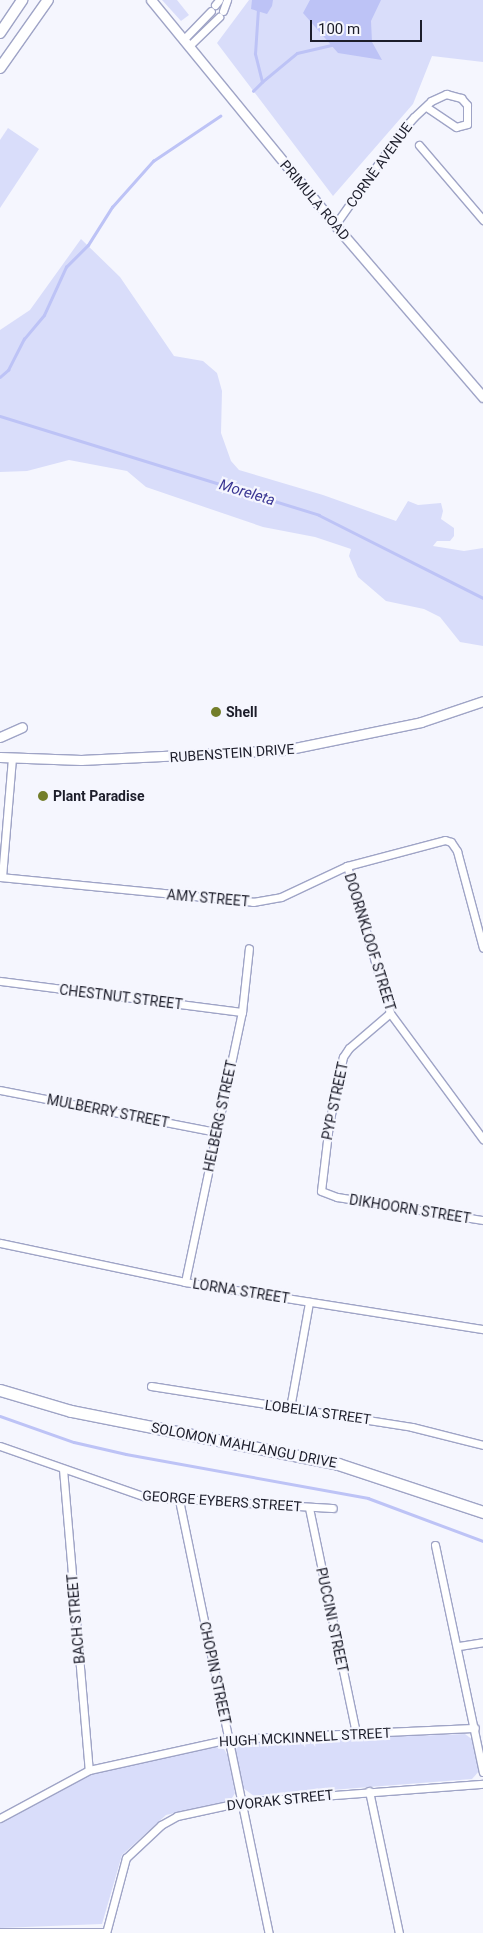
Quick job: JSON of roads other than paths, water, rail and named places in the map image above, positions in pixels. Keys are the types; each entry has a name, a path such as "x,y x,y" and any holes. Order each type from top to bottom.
{"main road":[{"path":"0,33 22,0"},
{"path":"0,68 48,0"},
{"name":"SOLOMON MAHLANGU DRIVE","path":"0,1389 80,1412 338,1464 483,1512"}],"street":[{"name":"PRIMULA ROAD","path":"151,0 335,225 483,397"},
{"path":"186,43 221,14 227,0"},
{"path":"186,43 215,6"},
{"name":"CORNÈ AVENUE","path":"335,225 400,133 426,107 441,95 456,96 466,105 467,124 456,127 426,107"},
{"path":"419,145 483,220"},
{"name":"RUBENSTEIN DRIVE","path":"5,757 81,760 285,750 421,722 483,701"},
{"path":"0,737 22,727"},
{"path":"1,877 5,757"},
{"path":"0,838 4,828"},
{"name":"AMY STREET","path":"1,877 253,902 281,897 347,866 445,840 455,846 483,948"},
{"name":"DOORNKLOOF STREET","path":"347,866 390,1013 483,1139"},
{"name":"HELBERG STREET","path":"185,1282 242,1012 249,948"},
{"name":"CHESTNUT STREET","path":"0,981 242,1012"},
{"name":"PYP STREET","path":"337,1197 324,1194 319,1187 343,1057 349,1048 390,1013"},
{"name":"MULBERRY STREET","path":"0,1090 216,1132"},
{"name":"DIKHOORN STREET","path":"337,1197 483,1220"},
{"name":"LORNA STREET","path":"0,1243 185,1282 483,1329"},
{"path":"290,1408 309,1302"},
{"name":"LOBELIA STREET","path":"151,1386 447,1433 483,1445"},
{"name":"GEORGE EYBERS STREET","path":"0,1446 139,1496 179,1500 333,1508"},
{"name":"BACH STREET","path":"63,1469 89,1770"},
{"name":"CHOPIN STREET","path":"179,1500 269,1933"},
{"name":"PUCCINI STREET","path":"309,1508 356,1733"},
{"path":"435,1545 459,1646 483,1772"},
{"path":"459,1646 483,1642"},
{"name":"HUGH MCKINNELL STREET","path":"0,1818 89,1770 229,1739 475,1728"},
{"name":"DVORAK STREET","path":"0,1932 105,1933 122,1866 129,1854 171,1819 242,1802 369,1791 483,1784"},
{"path":"369,1791 399,1933"}],"water":[{"path":"252,0 273,0 267,14 251,9"},
{"path":"310,0 381,0 371,21 372,42 382,60 338,53 303,13"}],"waterway":[{"path":"253,91 262,82 255,54 258,9"},
{"path":"262,82 297,53 333,45"},
{"path":"0,377 8,370 24,339 44,315 66,267 88,245 112,207 153,161 220,116"},
{"name":"Moreleta","path":"0,416 319,515 483,598"},
{"path":"0,1416 74,1442 126,1454 368,1498 483,1541"}],"place":[{"name":"Shell","path":"216,712"},
{"name":"Plant Paradise","path":"43,796"}]}
